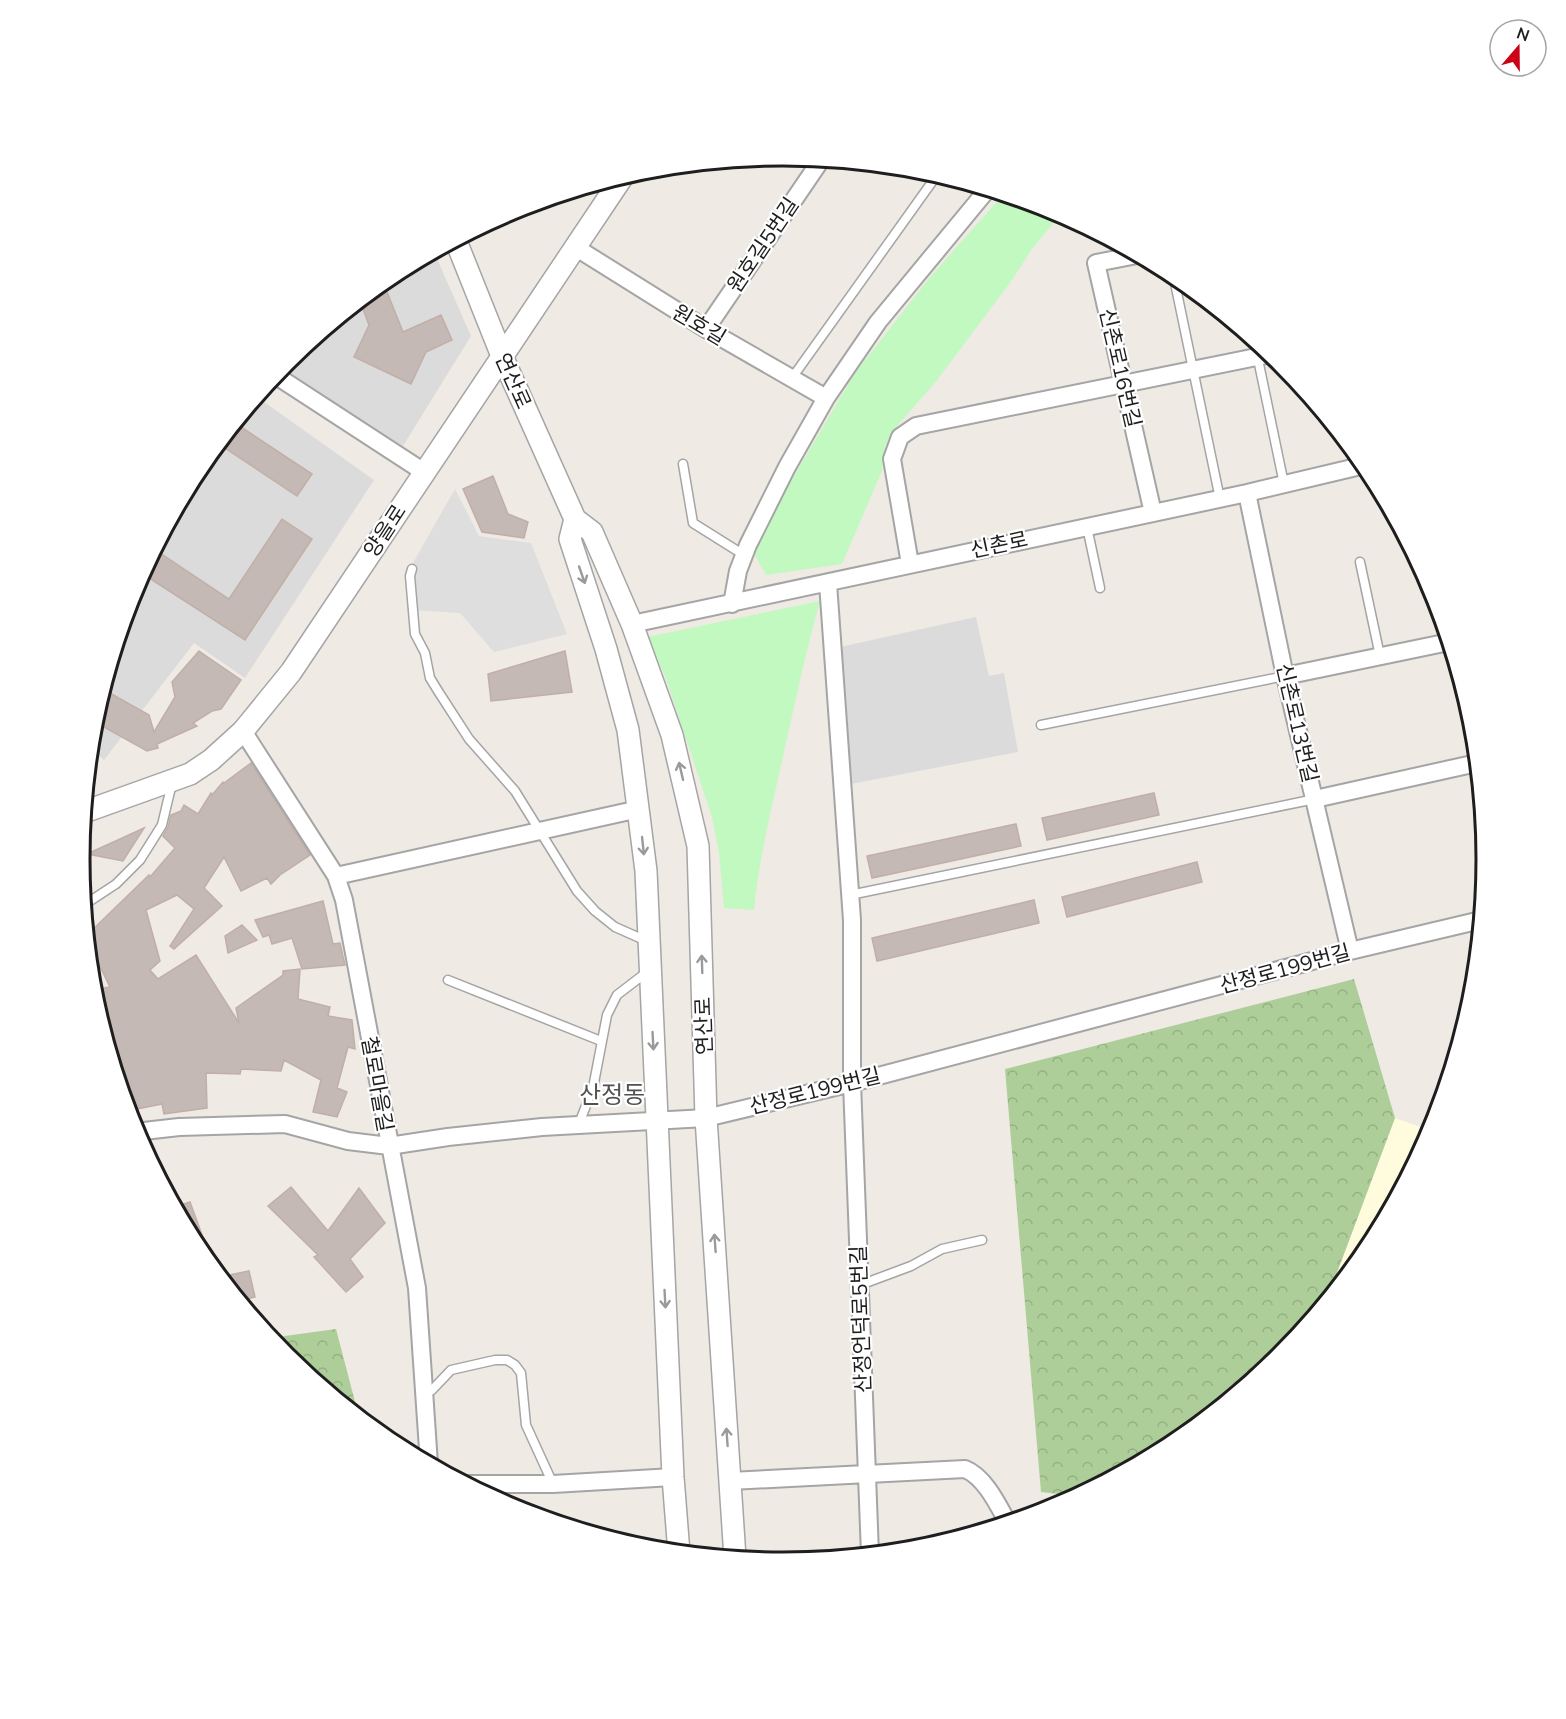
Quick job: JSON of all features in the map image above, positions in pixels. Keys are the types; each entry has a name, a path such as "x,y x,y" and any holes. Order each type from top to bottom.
{"street":[{"name":"원호길5번길","path":"706,329 816,167"},
{"name":"양을로","path":"92,809 190,774 211,760 243,731 291,672 615,187"},
{"path":"732,604 738,571 744,555 775,491 826,398 878,322 982,196"},
{"name":"연산로","path":"459,247 502,356 574,519 592,532 632,624 672,735 698,846 706,1118 735,1551"},
{"name":"원호길","path":"575,247 706,329 826,398"},
{"name":"신촌로16번길","path":"1127,257 1096,264 1153,513"},
{"path":"910,564 892,459 900,437 916,426 1260,357"},
{"path":"283,380 424,472"},
{"name":"신촌로","path":"632,624 1220,499 1354,468"},
{"name":"신촌로13번길","path":"1247,493 1285,676 1350,951"},
{"name":"연산로","path":"574,519 570,539 606,649 628,730 646,871 673,1477 678,1544"},
{"name":"산정언덕로5번길","path":"828,583 852,920 852,1083 870,1547"},
{"path":"1285,676 1441,644"},
{"name":"철로마을길","path":"243,731 336,876 344,900 417,1288 429,1455"},
{"path":"1315,799 1469,765"},
{"path":"336,876 639,809"},
{"name":"산정로199번길","path":"145,1131 179,1126 285,1124 348,1141 389,1146 448,1137 578,1125 706,1118 852,1083 1350,951 1473,922"},
{"path":"730,1481 965,1469 973,1473 1004,1517"},
{"path":"483,1484 553,1484 673,1477"}],"lane":[{"path":"792,378 931,183"},
{"path":"1176,289 1220,499"},
{"path":"1265,361 1284,484"},
{"path":"683,464 693,524 744,555"},
{"path":"1087,527 1100,588"},
{"path":"1360,562 1380,656"},
{"path":"412,569 410,576 415,634 424,652 430,678 470,739 515,791 577,891 595,911 615,927 649,943"},
{"path":"1041,725 1285,676"},
{"path":"91,900 116,884 140,860 162,825 173,780"},
{"path":"850,895 1315,799"},
{"path":"578,1125 593,1088 607,1015 617,995 650,970"},
{"path":"448,980 601,1041"},
{"path":"860,1285 911,1266 942,1249 982,1240"},
{"path":"425,1394 432,1390 451,1370 495,1360 507,1360 516,1365 521,1373 526,1425 553,1484"}],"shaded area":[{"path":"437,259 471,336 403,446 287,375 326,338 361,310 398,283"},
{"path":"263,402 374,480 245,678 194,643 104,760 98,755 114,680 127,637 161,553 207,474"},
{"path":"455,489 479,536 531,543 567,634 494,652 460,613 413,610 405,577"},
{"path":"976,617 989,676 1004,673 1018,752 851,784 840,647"},
{"path":"1395,1118 1422,1127 1405,1166 1383,1206 1335,1278"}],"green space":[{"path":"998,201 1054,222 1032,249 1012,280 938,379 892,432 885,446 882,471 842,564 766,575 753,552 778,503 855,373 931,276"},
{"path":"820,601 770,817 754,910 724,908 719,853 712,817 665,676 647,637"},
{"path":"1354,979 1395,1118 1335,1278 1304,1316 1240,1381 1205,1409 1168,1436 1129,1460 1061,1494 1041,1492 1005,1069"},
{"path":"336,1329 356,1405 326,1381 281,1337"}],"building":[{"path":"387,291 403,332 441,315 452,340 426,352 411,384 354,357 369,325 363,309"},
{"path":"242,427 312,474 297,496 226,448"},
{"path":"493,476 508,514 528,522 524,538 482,532 463,489"},
{"path":"282,519 312,539 245,640 150,578 161,554 229,599"},
{"path":"199,651 241,680 221,709 212,711 193,723 197,726 157,744 158,748 147,751 103,726 111,693 149,715 154,732 175,697 172,682"},
{"path":"565,651 572,692 491,701 488,674"},
{"path":"251,763 310,855 280,875 271,884 267,878 241,891 224,857 204,888 222,906 174,949 170,946 194,909 177,895 146,910 160,961 150,970 158,979 196,955 239,1023 236,1008 283,975 283,971 300,969 298,999 330,1007 328,1016 352,1020 355,1049 348,1047 337,1088 347,1092 337,1117 313,1112 321,1080 284,1060 281,1071 241,1069 240,1074 206,1073 207,1108 164,1114 162,1104 137,1109 127,1082 103,995 102,988 110,987 98,962 94,929 149,875 150,877 175,848 163,836 171,815 181,811 184,805 198,814 211,793 212,795"},
{"path":"1154,793 1159,815 1047,840 1042,818"},
{"path":"1016,824 1021,846 872,878 867,856"},
{"path":"144,828 123,861 90,855 90,853"},
{"path":"1197,862 1202,882 1067,917 1062,897"},
{"path":"1034,900 1039,923 877,961 872,938"},
{"path":"323,901 333,944 340,943 345,965 302,969 292,938 272,944 269,935 263,937 255,920"},
{"path":"242,925 257,940 228,953 225,936"},
{"path":"291,1187 328,1231 359,1188 385,1223 350,1259 363,1277 346,1292 314,1257 318,1255 268,1206"},
{"path":"190,1202 204,1240 183,1206"},
{"path":"249,1271 255,1297 248,1299 229,1275"}],"district":[{"name":"산정동","path":"612,1095"}]}
